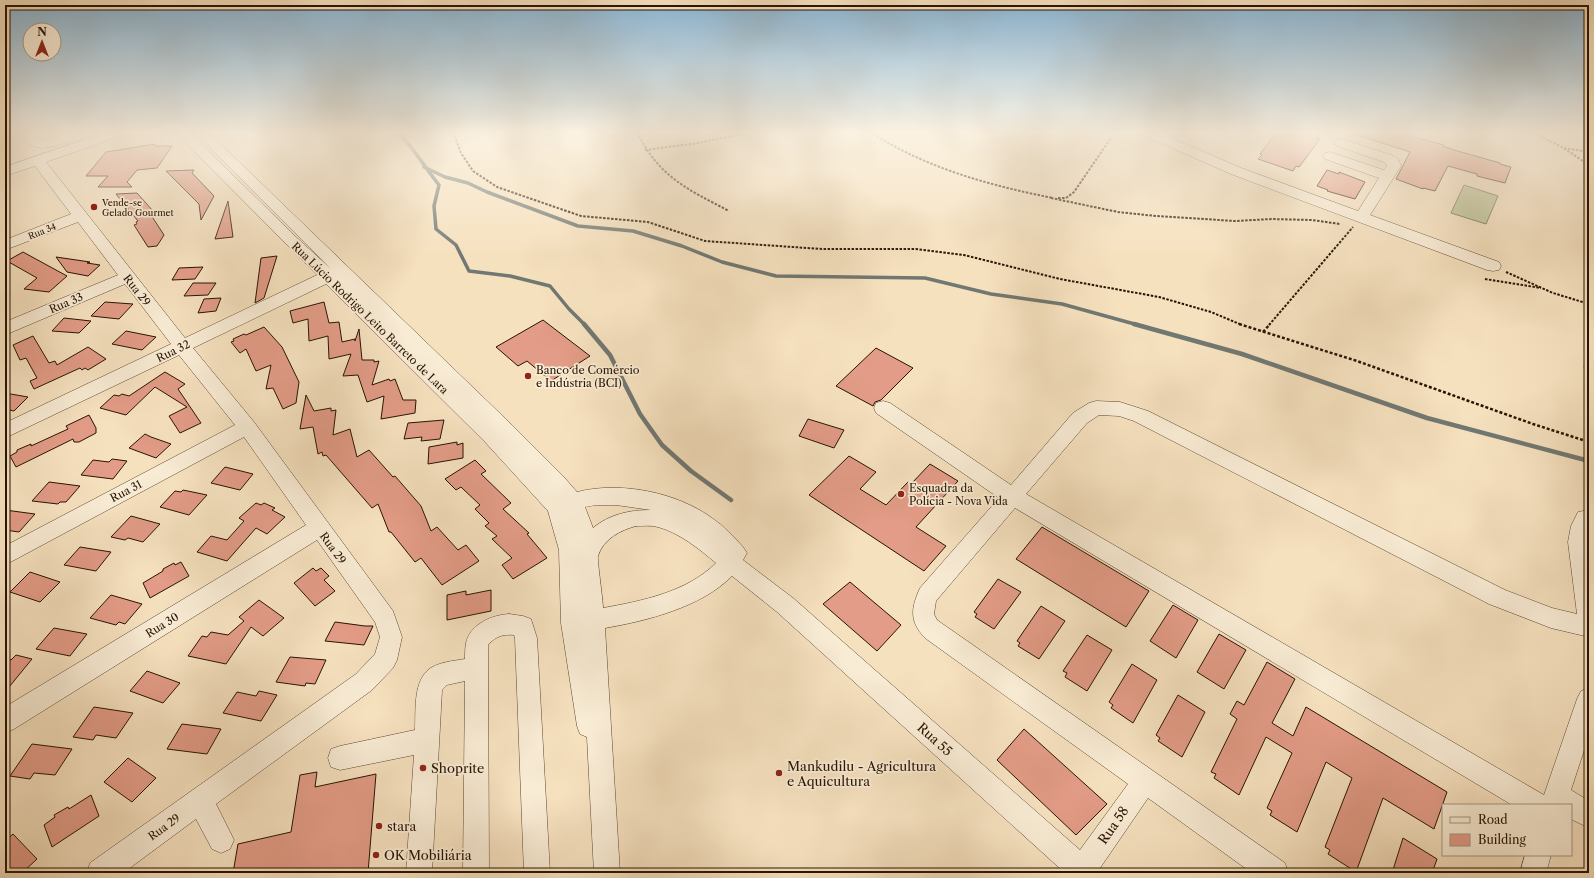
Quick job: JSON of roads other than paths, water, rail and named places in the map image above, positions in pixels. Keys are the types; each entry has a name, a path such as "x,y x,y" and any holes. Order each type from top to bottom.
{"street":[{"name":"Rua 29","path":"48,173 182,347 247,427 385,618 391,637 385,660 364,682 100,873"},
{"name":"Rua Lúcio Rodrigo Leito Barreto de Lara","path":"225,173 304,255 335,273"},
{"name":"Rua Lúcio Rodrigo Leito Barreto de Lara","path":"240,173 492,437 564,504"},
{"path":"1241,173 1358,224 1493,266"},
{"path":"1379,173 1388,176"},
{"path":"1358,224 1390,173"},
{"name":"Rua 34","path":"5,246 80,216"},
{"name":"Rua 32","path":"5,431 335,273"},
{"name":"Rua 33","path":"5,329 128,277"},
{"path":"883,408 1012,496 1549,802 1589,699"},
{"path":"1275,873 933,631 925,621 922,614 928,595 1080,418 1096,408 1120,409 1141,416 1497,597 1551,618 1589,627"},
{"name":"Rua 31","path":"5,556 247,427"},
{"path":"564,504 606,497 648,501 669,505 704,524 732,558"},
{"path":"564,504 582,524 587,556 583,622"},
{"path":"564,504 565,529 583,622 604,825 607,873"},
{"path":"587,556 598,537 613,525 623,521 658,518 693,534 710,546 732,558"},
{"path":"1589,518 1585,518 1580,527 1584,546 1589,623"},
{"name":"Rua 30","path":"5,721 319,528"},
{"path":"583,622 648,609 700,588 718,575 732,558"},
{"name":"Rua 55","path":"732,558 1083,872"},
{"path":"476,873 477,643 482,633 493,627 511,624 523,626 526,638 537,873"},
{"path":"419,873 430,687 436,678 445,674 477,668"},
{"path":"340,758 427,740"},
{"name":"Rua 58","path":"1083,872 1145,781"},
{"path":"200,800 221,840"},
{"path":"1572,809 1589,815"},
{"path":"1533,873 1538,856"}],"waterway":[{"path":"430,173 439,185 434,206 436,229 456,245 469,271 510,276 550,286 584,324"},
{"path":"437,173 445,177 468,183 487,192 578,226 633,231 682,246 722,262 776,276 925,278 991,294 1062,304 1138,325"},
{"path":"584,324 610,355 640,414 662,445 691,471 731,500"},
{"path":"1134,324 1242,354 1427,418 1589,461"}],"place":[{"name":"Vende-se Gelado Gourmet","path":"94,207"},
{"name":"Banco de Comércio e Indústria (BCI)","path":"528,376"},
{"name":"Esquadra da Polícia - Nova Vida","path":"901,494"},
{"name":"Shoprite","path":"423,768"},
{"name":"Mankudilu - Agricultura e Aquicultura","path":"779,773"},
{"name":"stara","path":"379,826"},
{"name":"OK Mobiliária","path":"376,855"}]}
